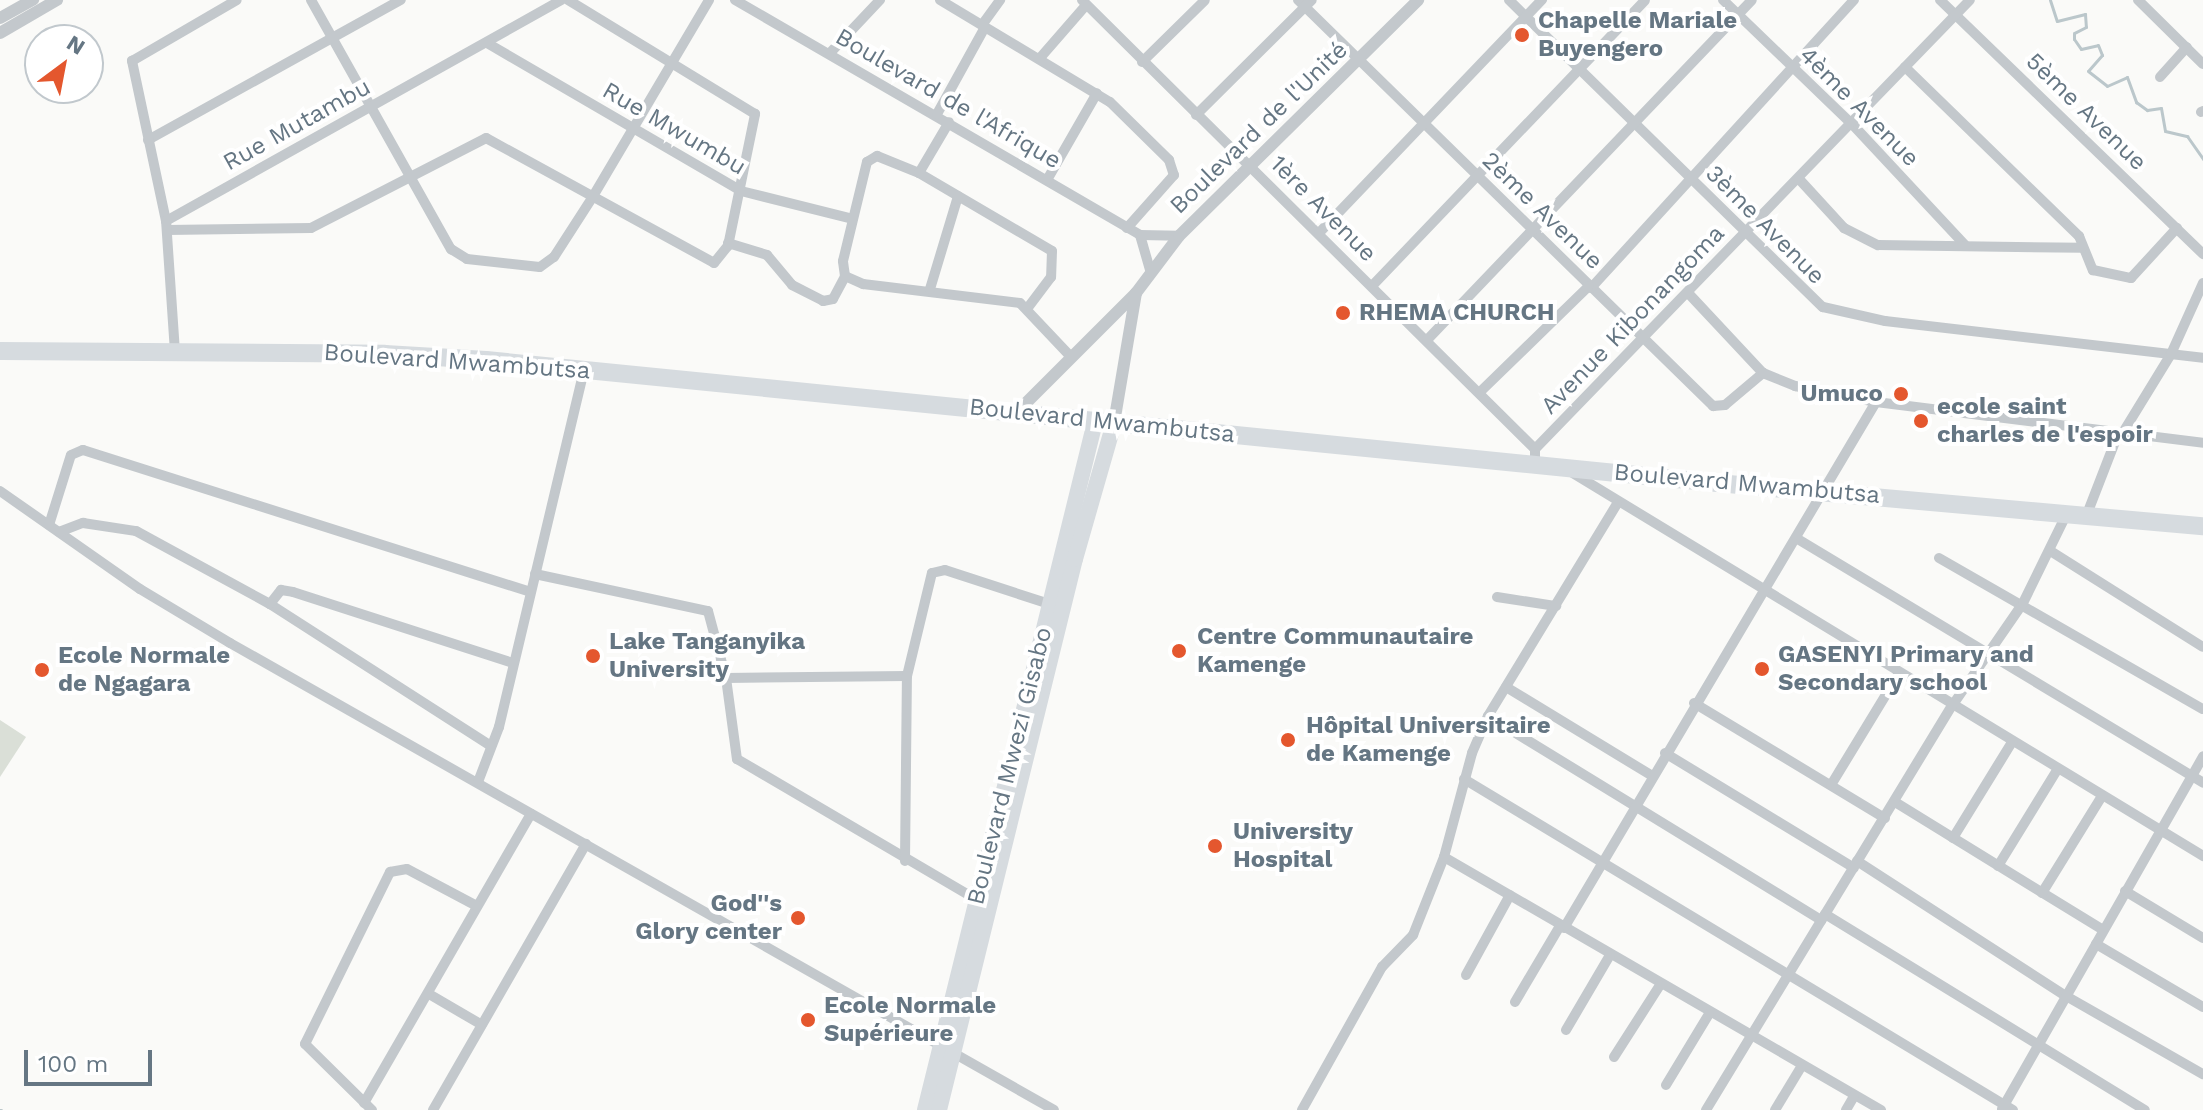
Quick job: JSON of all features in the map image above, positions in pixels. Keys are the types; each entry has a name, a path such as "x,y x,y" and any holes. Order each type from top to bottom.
{"highway":[{"name":"Boulevard Mwambutsa","path":"0,351 385,354 584,370 1104,422 1535,457 1566,468 2077,512 2203,526"}],"main road":[{"name":"Boulevard Mwezi Gisabo","path":"1017,765 1049,604 1104,422"},
{"name":"Boulevard Mwezi Gisabo","path":"925,1110 946,1050 1104,422"},
{"name":"Boulevard Mwezi Gisabo","path":"939,1110 946,1050"}],"street":[{"path":"0,18 16,4 33,0"},
{"path":"0,33 57,0"},
{"path":"175,352 166,225 132,61 237,0"},
{"path":"311,0 451,249 467,259 548,264 592,198 709,0"},
{"path":"148,140 401,0"},
{"path":"166,225 311,228 486,138 704,261 714,263 728,243 755,114 565,0"},
{"name":"Rue Mutambu","path":"166,225 370,107 565,0"},
{"name":"Boulevard de l'Afrique","path":"735,0 937,114 1140,235 1179,236"},
{"path":"830,53 880,0"},
{"path":"940,0 1097,93 1174,166 1174,175 1127,228"},
{"path":"937,114 1000,0"},
{"path":"1142,62 1205,0"},
{"name":"Boulevard de l'Unité","path":"1017,412 1136,293 1179,236 1360,61 1418,0"},
{"name":"3ème Avenue","path":"1509,0 1806,295 1830,311 2203,358"},
{"path":"1319,233 1542,0"},
{"path":"1372,286 1479,178 1645,0"},
{"name":"4ème Avenue","path":"1723,0 1853,125 1965,245"},
{"path":"1427,340 1636,125 1752,0"},
{"path":"1480,392 1590,287 1692,180 1790,67 1854,0"},
{"name":"5ème Avenue","path":"1940,0 2203,254"},
{"name":"Avenue Kibonangoma","path":"1535,457 1643,340 1970,0"},
{"path":"2138,0 2202,60"},
{"path":"1196,115 1305,2"},
{"name":"2ème Avenue","path":"1305,2 1360,61 1643,340 1719,408 1763,373"},
{"path":"1040,58 1089,3"},
{"name":"1ère Avenue","path":"1089,3 1142,62 1252,166 1480,392 1535,457"},
{"name":"Rue Mwumbu","path":"487,43 741,191 853,219"},
{"path":"2160,77 2187,47"},
{"path":"1905,67 2079,236 2093,270 2131,278 2177,228"},
{"path":"1047,180 1097,93"},
{"path":"919,173 949,122"},
{"path":"1029,306 1051,277 1052,251 919,173 871,157 853,219 842,270 845,276 863,284 930,289 1029,306 1071,357"},
{"path":"1799,179 1844,228 1868,243 2082,248"},
{"path":"930,289 958,196"},
{"path":"1140,235 1151,273"},
{"path":"728,243 767,255 792,285 823,301 833,299 845,276"},
{"path":"1706,1110 1952,706 2023,603 2120,434 2171,354 2203,283"},
{"name":"Boulevard de l'Unité","path":"1104,422 1136,293"},
{"path":"1689,294 1763,373 1795,386 1876,402 2203,443"},
{"path":"478,782 513,663 584,370"},
{"path":"1515,1002 1876,402"},
{"path":"49,525 71,455 83,450 530,592"},
{"path":"1566,468 1617,504 1764,589 2203,856"},
{"path":"0,491 230,643 531,814 799,961 946,1050 1054,1110"},
{"path":"1302,1110 1382,967 1413,935 1444,857 1464,779 1488,716 1617,504"},
{"path":"59,532 83,523 136,531 270,604 491,746"},
{"path":"1796,538 2203,783"},
{"path":"2052,552 2203,647"},
{"path":"1939,558 2023,603 2203,709"},
{"path":"905,861 907,676 928,580 938,570 1049,604"},
{"path":"535,574 708,611 726,678 737,759 905,861 984,903"},
{"path":"270,604 281,590 293,592 513,663"},
{"path":"1497,597 1556,606"},
{"path":"1831,785 1899,673"},
{"path":"726,678 907,676"},
{"path":"1506,687 1651,775"},
{"path":"1694,703 1885,818"},
{"path":"1488,716 2145,1110"},
{"path":"1953,838 2012,742"},
{"path":"1665,753 1856,864 2066,996 2203,1074"},
{"path":"1464,779 2006,1108 2035,1044 2066,996 2203,756"},
{"path":"1998,866 2057,770"},
{"path":"2042,893 2102,796"},
{"path":"1895,802 2103,930"},
{"path":"477,906 407,869 390,872 305,1044 368,1106 531,814"},
{"path":"433,1110 586,844"},
{"path":"1444,857 1750,1038 1881,1110"},
{"path":"2125,891 2203,938"},
{"path":"1466,975 1510,895"},
{"path":"2096,944 2203,1007"},
{"path":"1566,1030 1610,955"},
{"path":"1614,1057 1660,985"},
{"path":"429,994 482,1025"},
{"path":"1666,1085 1709,1014"},
{"path":"1775,1110 1801,1067"},
{"path":"1846,1110 1854,1096"}],"shaded area":[{"path":"0,720 26,737 0,777"}],"waterway":[{"path":"2050,0 2057,21 2085,14 2086,27 2074,33 2074,39 2081,49 2098,45 2102,55 2088,71 2107,86 2127,77 2136,102 2147,110 2161,108 2165,131 2187,136 2203,159"}],"place":[{"name":"Chapelle Mariale Buyengero","path":"1522,35"},
{"name":"RHEMA CHURCH","path":"1343,313"},
{"name":"Umuco","path":"1901,394"},
{"name":"ecole saint charles de l'espoir","path":"1921,421"},
{"name":"Centre Communautaire Kamenge","path":"1179,651"},
{"name":"Lake Tanganyika University","path":"593,656"},
{"name":"GASENYI Primary and Secondary school","path":"1762,669"},
{"name":"Ecole Normale de Ngagara","path":"42,670"},
{"name":"Hôpital Universitaire de Kamenge","path":"1288,740"},
{"name":"University Hospital","path":"1215,846"},
{"name":"God''s Glory center","path":"798,918"},
{"name":"Ecole Normale Supérieure","path":"808,1020"}]}
